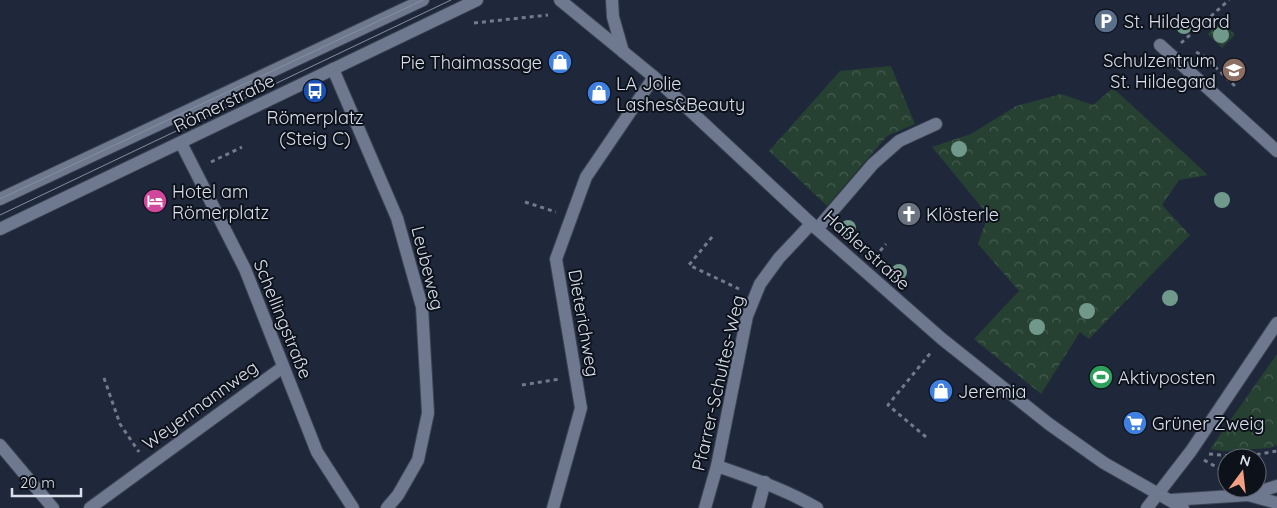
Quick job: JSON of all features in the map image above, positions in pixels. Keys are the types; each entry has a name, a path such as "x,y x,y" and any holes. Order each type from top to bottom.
{"street":[{"name":"Römerstraße","path":"0,199 422,0"},
{"name":"Römerstraße","path":"0,229 477,0"},
{"name":"Haßlerstraße","path":"560,0 654,77 814,226 942,339 1049,424 1104,463 1183,508"},
{"path":"612,0 613,17 623,52"},
{"path":"1160,46 1277,151"},
{"name":"Leubeweg","path":"333,69 397,218 422,307 428,413 418,460 398,496 387,508"},
{"name":"Dieterichweg","path":"554,508 581,408 556,259 586,177 654,77"},
{"name":"Pfarrer-Schultes-Weg","path":"705,508 716,466 748,316 760,284 779,258 814,226 873,164 899,141 936,124"},
{"name":"Schellingstraße","path":"181,143 245,269 317,452 354,508"},
{"path":"1147,508 1191,451 1277,323"},
{"name":"Weyermannweg","path":"90,508 283,367"},
{"path":"0,445 53,508"},
{"path":"716,466 765,482 797,496 817,508"},
{"path":"758,508 765,482"},
{"name":"Haßlerstraße","path":"1171,500 1217,497"},
{"name":"Haßlerstraße","path":"1259,498 1277,503"}],"path":[{"path":"1180,44 1229,0"},
{"path":"470,23 548,15"},
{"path":"194,170 242,148"},
{"path":"525,202 571,218"},
{"path":"712,237 689,264 755,297"},
{"path":"871,262 886,244"},
{"path":"926,438 888,405 942,339"},
{"path":"522,385 575,377"},
{"path":"104,378 120,424 148,465"},
{"path":"1191,451 1220,456 1243,457 1277,451"},
{"path":"1202,458 1217,467"}],"green space":[{"path":"1216,25 1225,25 1235,35 1222,48 1208,34"},
{"path":"891,66 915,124 887,136 827,206 769,151 840,71"},
{"path":"1113,88 1208,175 1179,180 1162,205 1190,235 1089,339 1080,332 1041,394 974,339 1019,291 978,244 988,215 932,147 971,134 1016,106 1061,94 1093,105"},
{"path":"1277,354 1277,445 1267,448 1210,449"}],"tram line":[{"path":"0,199 423,0"},
{"path":"0,215 451,0"}],"place":[{"name":"St. Hildegard","path":"1106,21"},
{"name":"Pie Thaimassage","path":"560,62"},
{"name":"Schulzentrum St. Hildegard","path":"1234,70"},
{"name":"Römerplatz (Steig C)","path":"315,91"},
{"name":"LA Jolie Lashes&Beauty","path":"599,93"},
{"name":"Hotel am Römerplatz","path":"155,201"},
{"name":"Klösterle","path":"909,214"},
{"name":"Aktivposten","path":"1101,377"},
{"name":"Jeremia","path":"941,391"},
{"name":"Grüner Zweig","path":"1135,423"}]}
